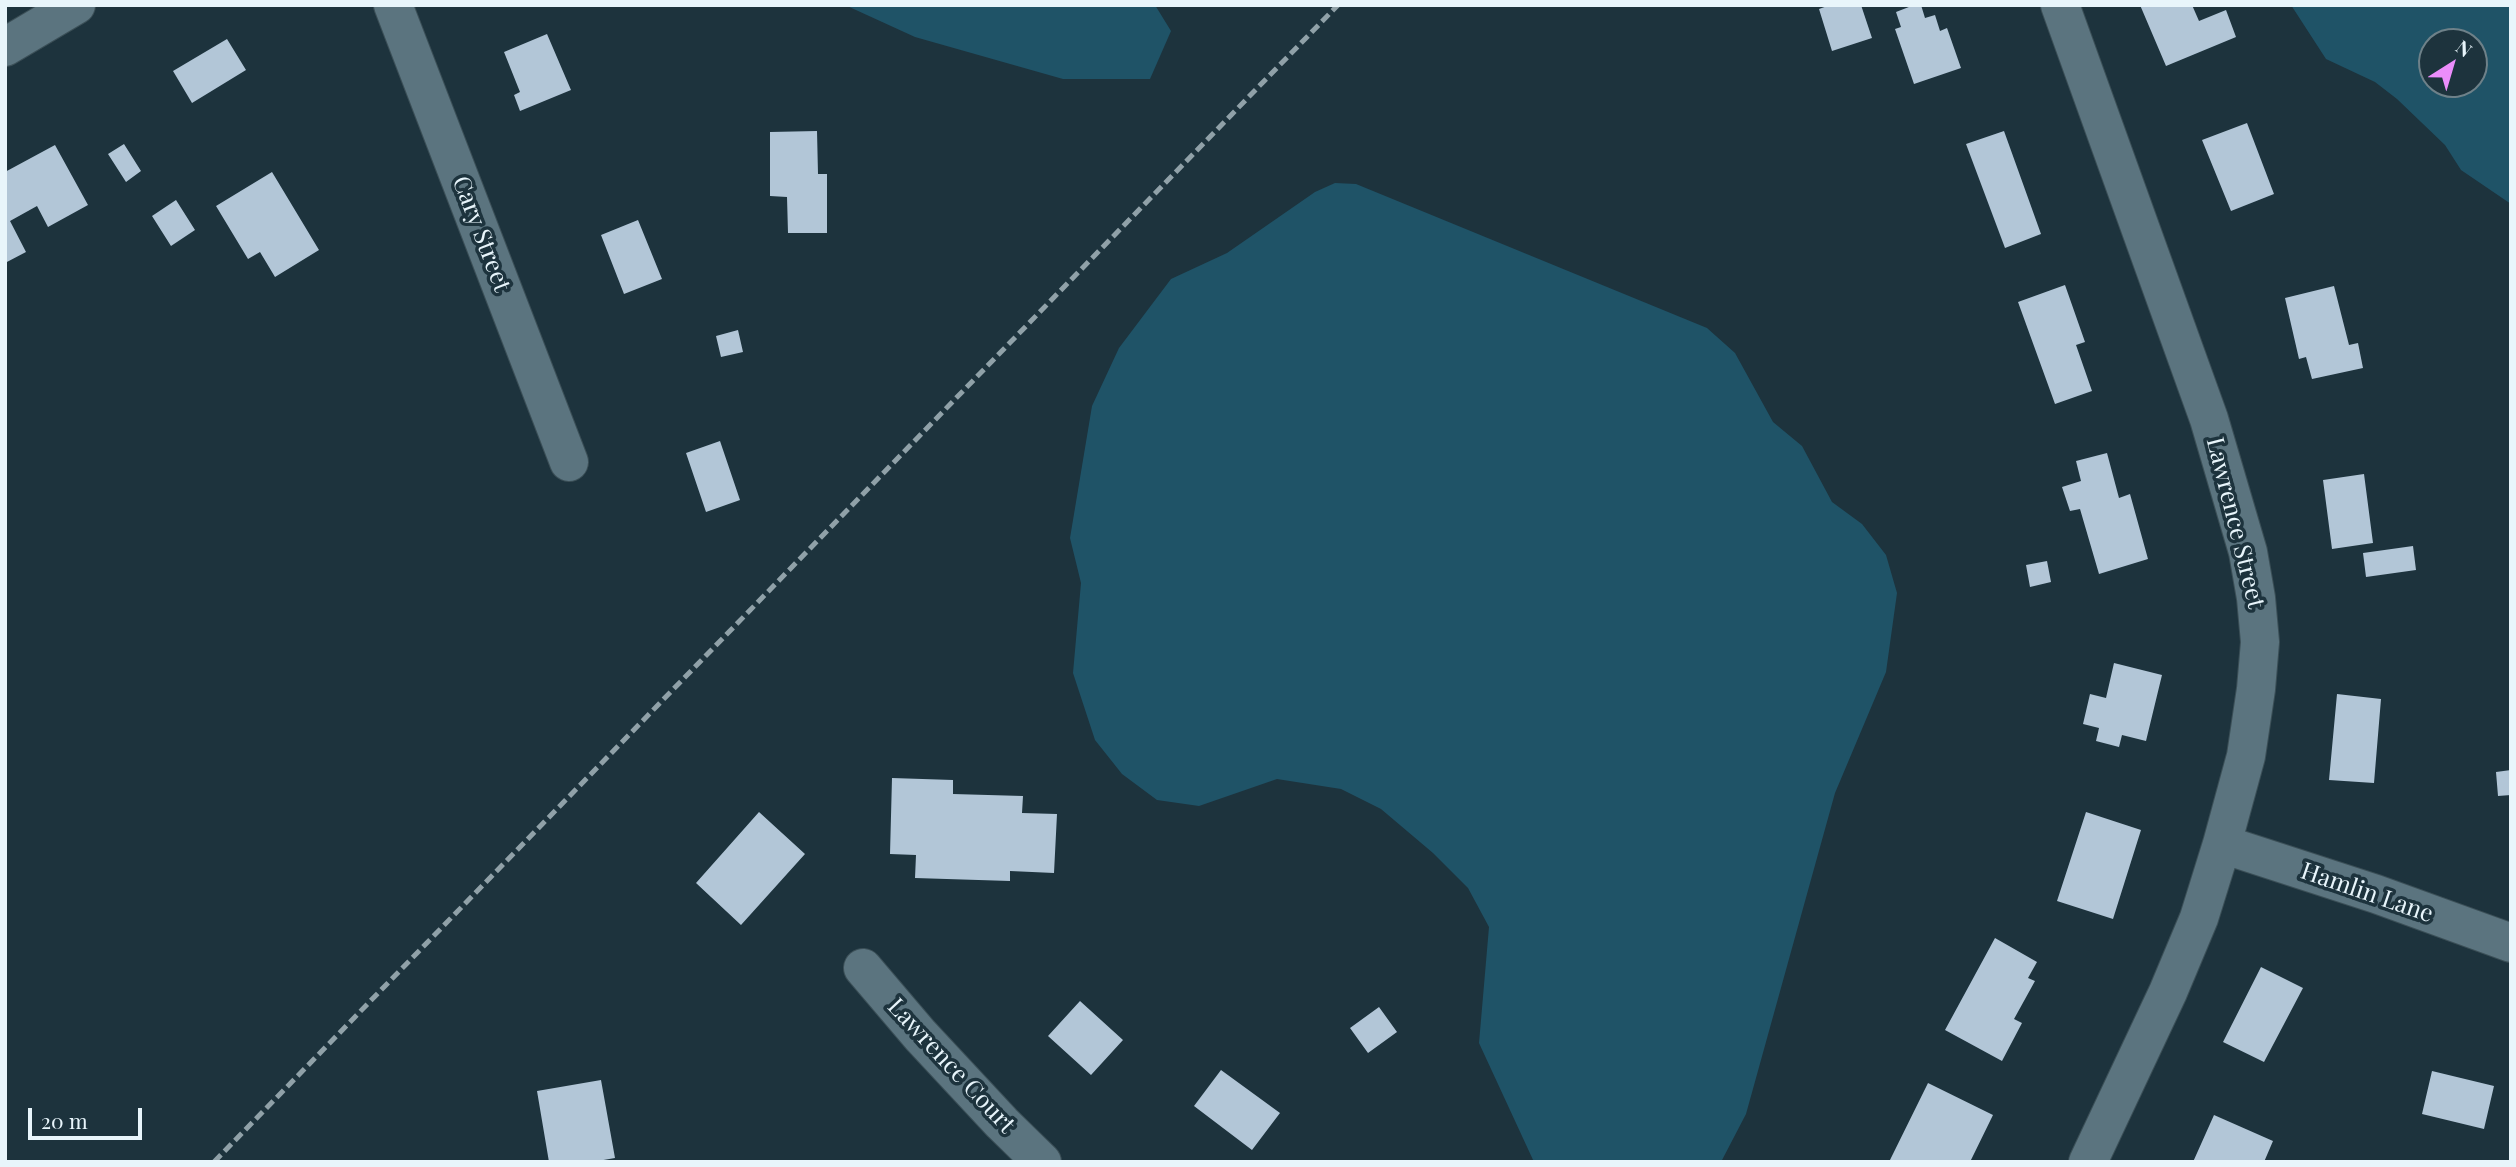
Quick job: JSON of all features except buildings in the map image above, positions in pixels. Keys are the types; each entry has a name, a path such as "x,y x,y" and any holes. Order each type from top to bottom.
{"street":[{"path":"5,47 76,5"},
{"name":"Cary Street","path":"393,5 569,462"},
{"name":"Lawrence Street","path":"2060,5 2209,419 2253,576 2260,642 2246,756 2222,844 2184,955 2088,1162"},
{"name":"Hamlin Lane","path":"2222,844 2376,894 2511,943"},
{"name":"Lawrence Court","path":"863,968 920,1035 1042,1162"}],"shaded area":[{"path":"845,5 1155,5 1171,31 1150,79 1063,79 915,37"},
{"path":"2291,5 2511,5 2511,204 2461,170 2445,145 2375,82 2326,59"},
{"path":"1335,183 1356,184 1707,328 1735,353 1773,422 1802,446 1832,502 1862,524 1886,555 1897,593 1886,672 1835,793 1746,1114 1721,1162 1534,1162 1479,1043 1489,927 1468,888 1433,853 1381,809 1341,789 1277,779 1199,806 1157,800 1122,774 1095,740 1073,673 1081,583 1070,538 1092,406 1119,348 1171,279 1227,253 1315,192"}],"railway":[{"path":"214,1162 1338,5"}]}
